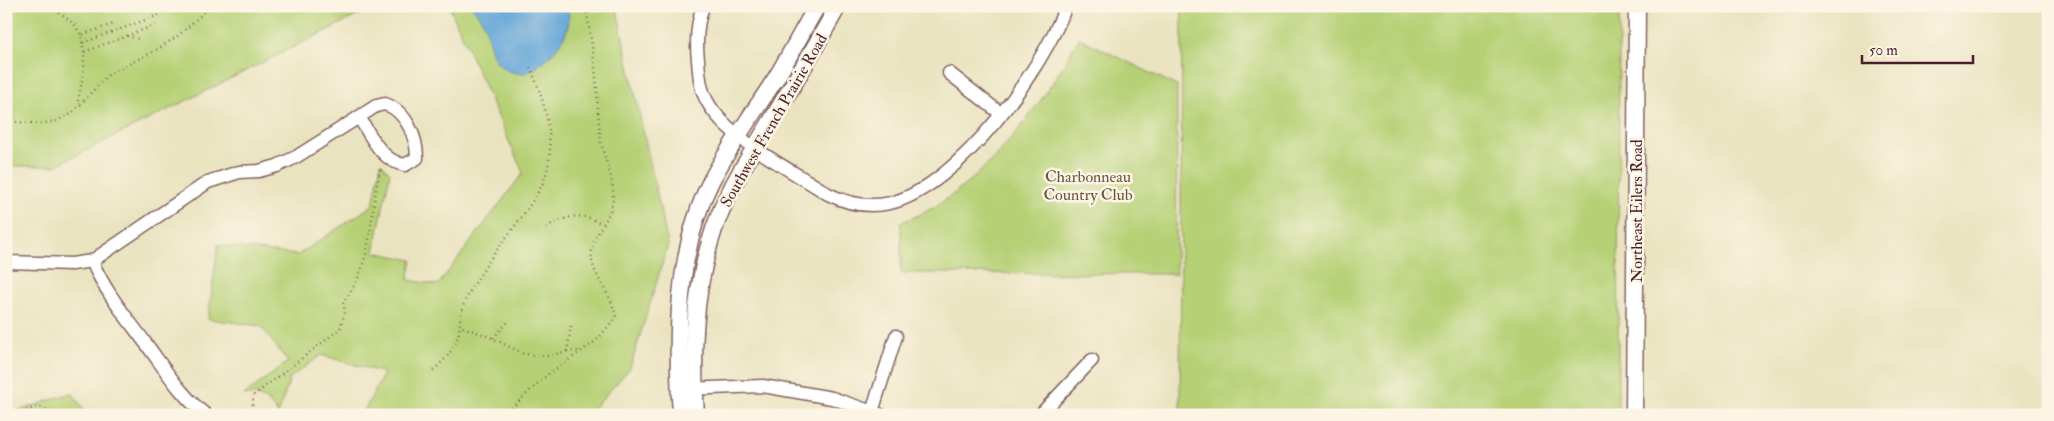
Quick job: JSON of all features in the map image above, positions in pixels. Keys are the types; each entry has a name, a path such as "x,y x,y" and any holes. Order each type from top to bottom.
{"street":[{"path":"703,6 698,28 697,47 705,99 713,112 738,137 840,200 866,206 879,205 905,198 951,167 983,136 1031,75 1047,48 1066,6"},
{"name":"Southwest French Prairie Road","path":"696,415 687,389 679,318 682,281 692,237 711,182 777,76 817,6"},
{"name":"Southwest French Prairie Road","path":"681,415 687,389 697,295 709,242 729,193 754,146 778,110 838,6"},
{"name":"Northeast Eilers Road","path":"1634,415 1637,6"},
{"path":"949,73 1000,113"},
{"path":"6,262 72,264 92,261 208,182 239,172 259,171 277,166 296,157 376,106 385,104 395,107 403,117 417,144 417,158 405,165 395,163 385,156 359,117"},
{"path":"92,261 106,289 169,375 198,409 206,415"},
{"path":"687,389 764,386 832,398 875,413 896,336"},
{"path":"1040,415 1092,360"}],"path":[{"path":"51,6 74,24 81,35 84,52 84,70 78,101 81,105"},
{"path":"6,121 39,124 56,121 71,114 108,75 158,49 179,35 211,6"},
{"path":"504,415 547,376 596,340 616,317 609,295 593,265 592,251 596,236 609,213 613,200 613,183 602,143 596,77 586,6"},
{"path":"82,43 159,15"},
{"path":"81,35 113,24"},
{"path":"84,52 158,24"},
{"path":"125,36 138,39"},
{"path":"433,370 450,353 456,343 462,306 467,296 488,260 540,188 549,162 551,146 542,96 530,67"},
{"path":"250,415 254,395 340,329 344,312 343,302 355,285 364,266 385,156"},
{"path":"546,227 574,216 585,216 602,225"},
{"path":"492,338 508,322"},
{"path":"460,326 492,338 516,351 537,356 567,351 580,351"},
{"path":"567,351 571,326"},
{"path":"17,415 41,406 48,408 53,415"}],"green space":[{"path":"7,6 376,6 55,166 6,166"},
{"path":"449,6 616,6 668,245 630,368 588,415 362,415 384,373 321,355 290,378 278,415 264,399 255,395 244,395 288,362 261,326 208,319 218,245 298,255 373,205 381,163 390,173 374,252 412,260 408,280 438,285 523,173"},
{"path":"1182,6 1619,6 1618,415 1180,415"},
{"name":"Charbonneau Country Club","path":"1079,38 1177,86 1176,274 901,273 901,222 929,210 955,193 981,171 1005,146 1047,92"},
{"path":"71,393 88,415 7,415"}],"water":[{"path":"471,6 565,6 569,15 568,25 565,36 542,64 524,73 514,72 504,69 499,65 491,50 485,27"}]}
